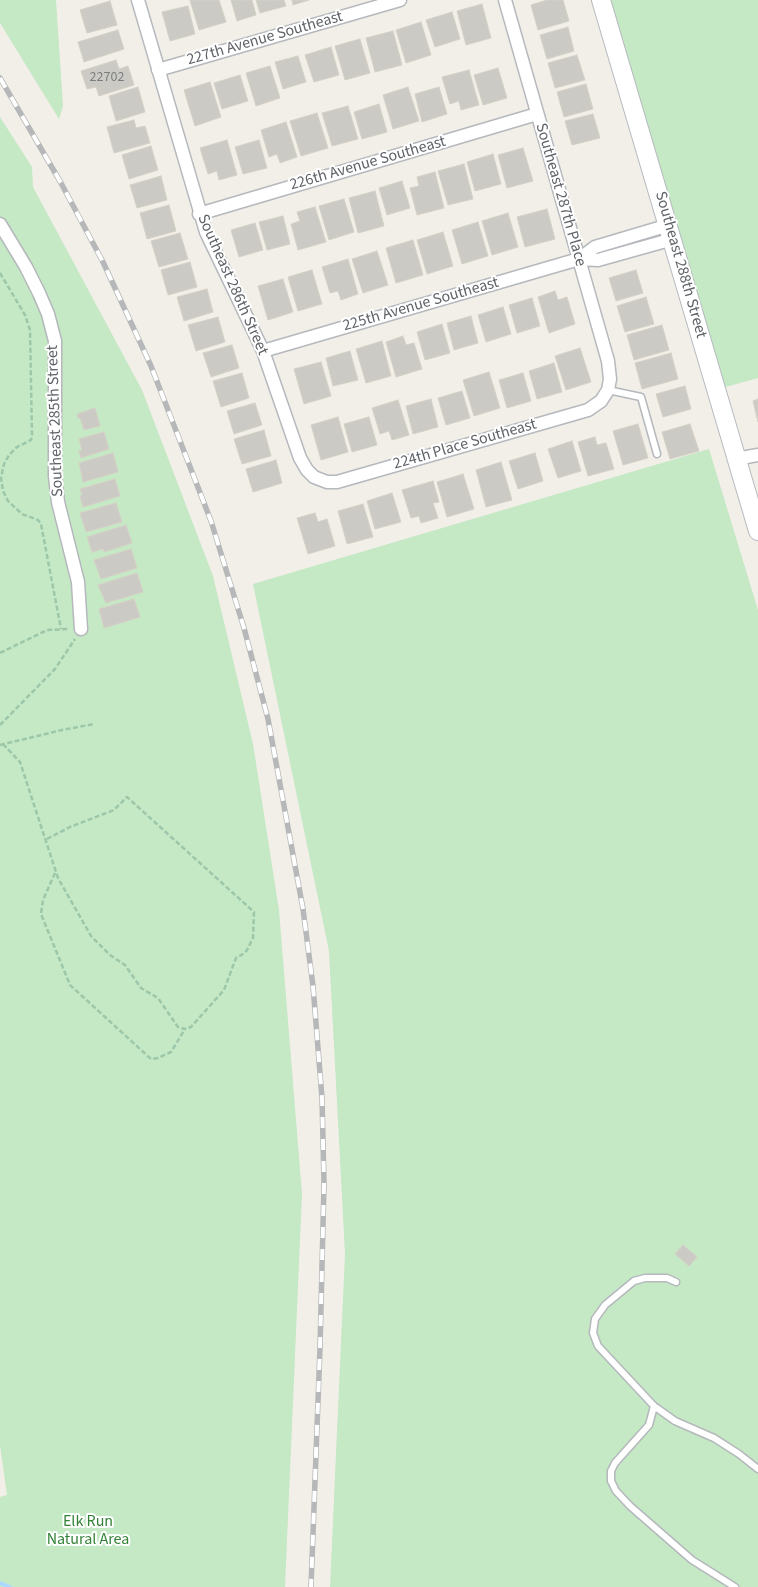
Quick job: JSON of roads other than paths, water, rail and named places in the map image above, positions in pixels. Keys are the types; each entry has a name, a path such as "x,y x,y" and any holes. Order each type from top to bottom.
{"street":[{"name":"Southeast 286th Street","path":"138,0 199,214 263,351 300,458 307,470 314,476"},
{"name":"227th Avenue Southeast","path":"158,70 400,0"},
{"name":"Southeast 287th Place","path":"505,0 608,361 610,379 608,390"},
{"name":"Southeast 288th Street","path":"601,0 758,530"},
{"name":"226th Avenue Southeast","path":"199,214 537,114"},
{"name":"Southeast 285th Street","path":"0,224 39,293 48,314 55,341 55,476 58,502 78,582 81,629"},
{"name":"225th Avenue Southeast","path":"263,351 579,259 598,260 671,232"},
{"name":"224th Place Southeast","path":"314,476 327,482 337,482 588,410 601,401 608,390"},
{"path":"736,459 758,455"}],"lane":[{"path":"608,390 641,397 657,454"},
{"path":"676,1282 667,1278 645,1278 634,1281 605,1305 595,1319 593,1333 598,1346 654,1406 675,1420 714,1438 758,1468"},
{"path":"654,1406 649,1426 614,1463 611,1471 611,1482 616,1491 630,1506 692,1560 735,1587"}],"waterway":[{"path":"0,1583 10,1587"}],"railway":[{"path":"0,78 61,183 103,262 151,366 211,521 244,628 268,719 303,909 313,986 322,1098 324,1184 311,1587"}],"park label":[{"name":"Elk Run Natural Area","path":"88,1531"}]}
